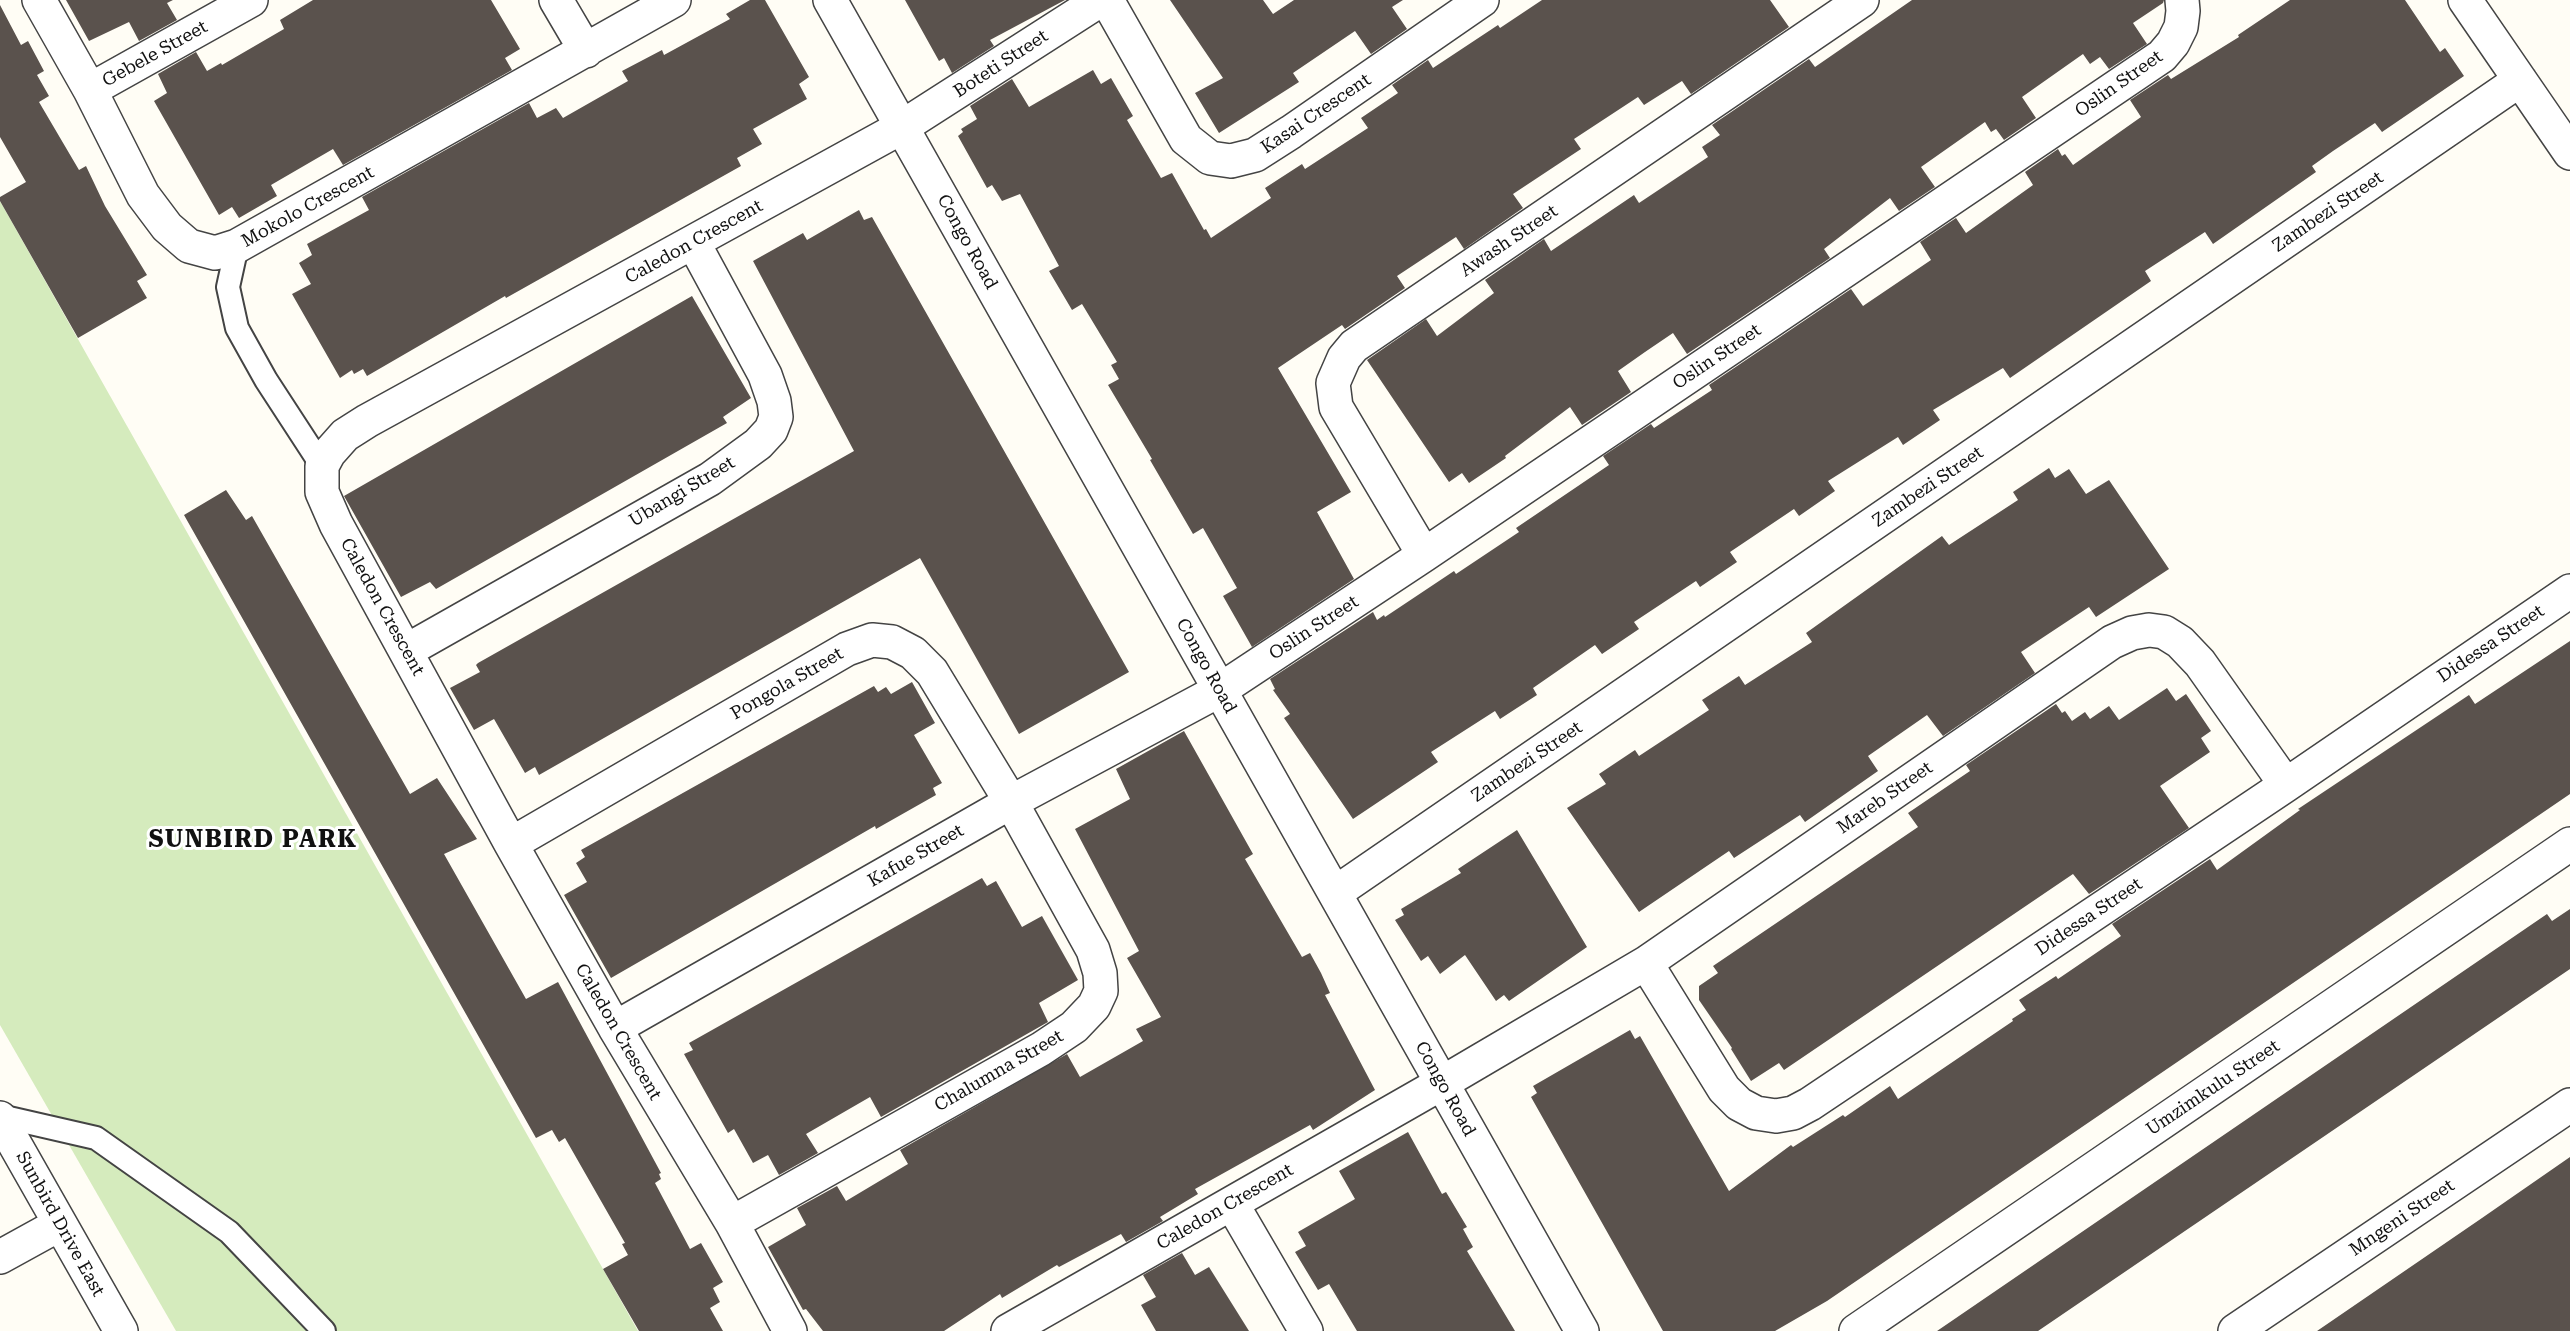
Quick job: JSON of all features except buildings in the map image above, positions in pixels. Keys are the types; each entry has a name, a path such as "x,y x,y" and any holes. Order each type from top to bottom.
{"street":[{"name":"Mokolo Crescent","path":"39,0 90,90 143,195 166,228 189,246 215,253 237,246 674,0"},
{"name":"Gebele Street","path":"90,90 251,0"},
{"path":"556,0 586,51"},
{"name":"Congo Road","path":"830,0 1582,1331"},
{"name":"Boteti Street","path":"902,127 1100,0"},
{"name":"Kasai Crescent","path":"1107,0 1186,139 1210,158 1231,161 1255,154 1290,132 1482,0"},
{"name":"Awash Street","path":"1424,555 1336,407 1334,383 1344,358 1354,346 1862,0"},
{"name":"Oslin Street","path":"1220,690 1424,555 2162,56 2173,44 2181,27 2182,0"},
{"path":"2465,0 2570,153"},
{"name":"Zambezi Street","path":"1335,893 2520,80"},
{"name":"Caledon Crescent","path":"790,1331 732,1223 615,1028 511,844 336,524 322,492 322,466 329,453 345,435 367,421 902,127"},
{"name":"Ubangi Street","path":"406,651 710,479 758,444 771,430 776,417 774,401 765,375 693,242"},
{"name":"Didessa Street","path":"1646,963 1724,1089 1739,1104 1756,1113 1776,1116 1793,1113 1810,1104 2286,785 2570,591"},
{"name":"Mareb Street","path":"1442,1083 1646,963 2112,642 2133,633 2149,630 2164,632 2180,642 2200,663 2286,785"},
{"name":"Pongola Street","path":"511,844 847,649 872,640 892,642 913,653 932,672 1011,802"},
{"name":"Kafue Street","path":"615,1028 1011,802 1220,690"},
{"name":"Chalumna Street","path":"732,1223 1041,1049 1074,1028 1094,1006 1101,991 1101,982 1093,950 1011,802"},
{"name":"Umzimkulu Street","path":"1856,1331 2570,844"},
{"name":"Caledon Crescent","path":"1008,1331 1442,1083"},
{"name":"Mngeni Street","path":"2235,1331 2570,1105"},
{"name":"Sunbird Drive East","path":"0,1117 121,1331"},
{"path":"1232,1204 1306,1331"},
{"path":"0,1257 60,1224"}],"lane":[{"path":"237,246 228,287 237,328 266,380 322,466"},
{"path":"0,1117 96,1138 229,1232 324,1331"}],"green space":[{"path":"0,201 638,1331 176,1331 0,1025"}],"district":[{"name":"SUNBIRD PARK","path":"253,840"}]}
